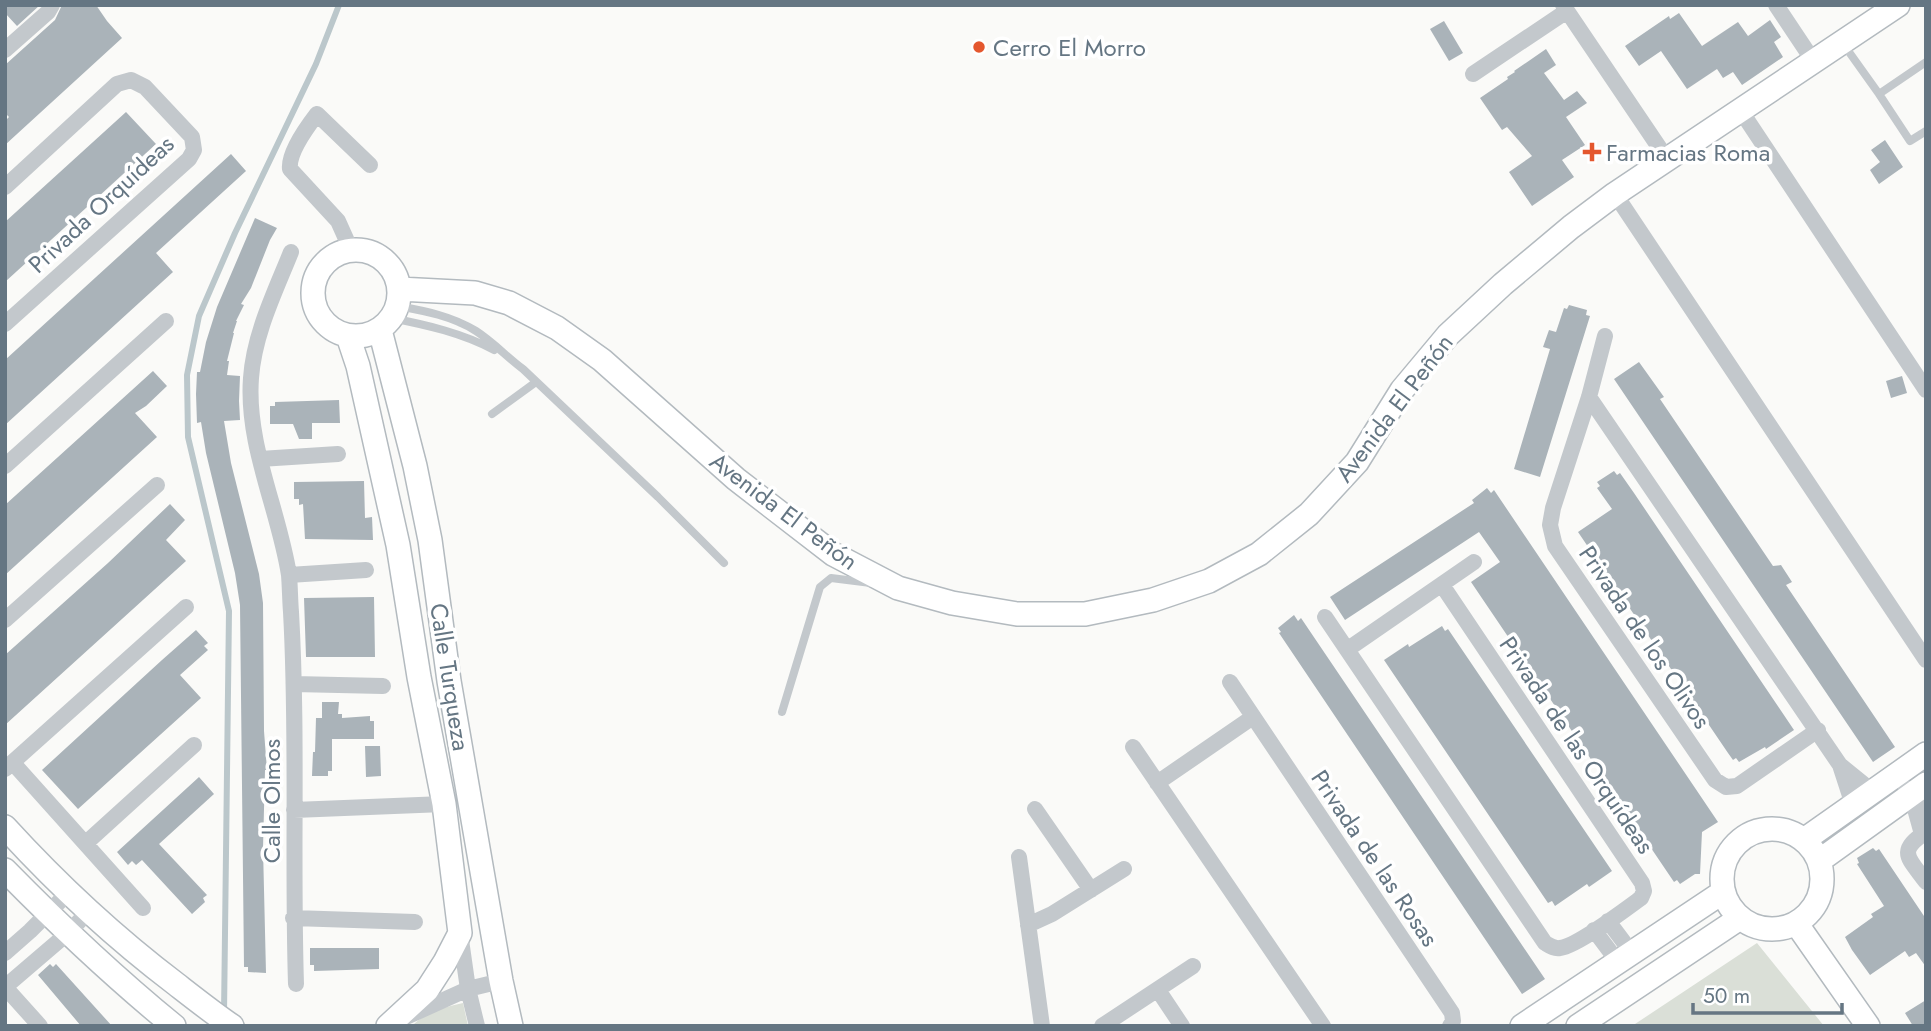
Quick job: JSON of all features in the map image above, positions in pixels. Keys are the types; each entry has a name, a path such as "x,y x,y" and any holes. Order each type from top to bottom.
{"street":[{"path":"5,50 48,12 52,5"},
{"path":"1776,5 1814,62"},
{"name":"Avenida El Peñón","path":"392,311 475,293 509,303 557,328 602,360 736,479 833,554 856,568 898,587 952,603 1017,614 1085,614 1153,600 1209,581 1259,554 1309,514 1357,462 1402,390 1448,335 1503,284 1615,194 1898,5"},
{"path":"1474,74 1565,8 1667,159"},
{"name":"Privada Orquídeas","path":"5,187 117,83 131,80 145,87 192,137 194,150 189,159 5,324"},
{"path":"1741,111 1926,390"},
{"path":"351,250 338,222 290,169 290,161 306,128 317,114 370,165"},
{"path":"1615,194 1926,660"},
{"path":"351,250 371,253 383,259 395,275 392,311 368,335 348,336 335,332 324,323 314,305 312,292 318,272 326,261 351,250"},
{"name":"Calle Olmos","path":"291,252 255,348 251,378 251,412 289,575 294,684 293,918 296,984"},
{"name":"Calle Turqueza","path":"392,311 412,453 430,540 449,681 511,1026"},
{"path":"5,466 166,321"},
{"name":"Calle Turqueza","path":"348,336 358,366 398,545 419,677 444,804 468,989 477,1026"},
{"name":"Privada de los Olivos","path":"1605,336 1553,508 1550,526 1555,546 1715,780 1726,787 1737,786 1818,730"},
{"path":"1588,397 1818,730 1840,765 1853,805"},
{"path":"260,459 338,454"},
{"path":"5,620 157,485"},
{"path":"1348,649 1474,562"},
{"path":"289,575 366,570"},
{"name":"Privada de las Orquídeas","path":"1325,617 1545,943 1553,948 1562,948 1641,898 1644,891 1642,883 1442,585"},
{"path":"144,908 86,843 9,766 186,607"},
{"name":"Privada de las Rosas","path":"1230,682 1452,1013 1453,1021 1450,1026"},
{"path":"294,684 383,686"},
{"path":"1157,783 1253,717"},
{"path":"86,843 194,745"},
{"path":"1133,747 1323,1026"},
{"path":"1804,840 1926,754"},
{"path":"1840,765 1872,791"},
{"path":"1897,774 1918,800 1924,833 1913,840 1908,848 1908,856 1926,882"},
{"path":"1819,862 1918,800"},
{"path":"294,810 444,804"},
{"path":"1035,808 1091,890"},
{"path":"5,827 88,912 147,962 232,1026"},
{"path":"1769,828 1793,833 1813,850 1819,862 1822,879 1819,896 1810,912 1796,923 1782,928 1768,929 1740,918 1723,892 1721,879 1727,855 1744,836 1756,831 1769,828"},
{"path":"1019,857 1042,1026"},
{"path":"1028,925 1052,914 1124,869"},
{"path":"5,870 68,933 174,1026"},
{"path":"1522,1026 1723,892"},
{"path":"5,953 68,893"},
{"path":"40,1026 5,987 68,933 88,912"},
{"path":"293,918 415,922"},
{"path":"1577,1026 1740,918"},
{"path":"1608,921 1625,957"},
{"path":"1796,923 1868,1026"},
{"path":"1594,930 1625,957"},
{"path":"389,1026 427,990 460,933"},
{"path":"127,987 147,962"},
{"path":"1102,1026 1193,967"},
{"path":"389,1026 468,989 501,981"},
{"path":"1158,990 1182,1026"}],"lane":[{"path":"1842,43 1910,141 1926,131"},
{"path":"1879,94 1926,62"},
{"path":"392,311 478,341 503,354"},
{"path":"392,311 437,314 458,322 492,343 658,497 724,563"},
{"path":"492,414 536,382"},
{"path":"782,712 820,587 831,578 898,587"}],"shaded area":[{"path":"1757,943 1824,1026 1632,1026"},
{"path":"463,1003 468,1026 412,1026 442,1008"}],"building":[{"path":"5,5 40,5 17,26 5,13"},
{"path":"62,5 96,5 122,38 5,145 5,121 9,117 5,113 5,65 55,20"},
{"path":"1679,13 1702,46 1738,22 1748,36 1770,20 1781,37 1774,42 1783,57 1742,85 1733,72 1723,78 1717,69 1687,89 1661,51 1639,66 1625,46 1669,16 1670,19"},
{"path":"1444,21 1463,53 1449,61 1430,29"},
{"path":"1546,49 1556,65 1544,73 1564,100 1577,91 1587,103 1566,117 1585,145 1562,160 1574,177 1532,206 1509,172 1532,156 1507,127 1502,130 1480,98"},
{"path":"126,112 156,144 5,282 5,222"},
{"path":"1885,140 1903,167 1879,184 1870,170 1880,162 1871,150"},
{"path":"231,154 246,171 156,253 173,272 5,425 5,360"},
{"path":"255,218 277,228 251,288 241,304 244,305 236,321 227,361 227,375 240,376 240,420 224,421 231,463 259,574 263,603 267,770 263,848 266,973 248,972 248,967 244,967 240,605 201,422 197,423 196,394 197,372 200,372 217,307"},
{"path":"1569,305 1587,310 1586,315 1590,316 1540,477 1514,469 1550,349 1543,347 1549,330 1556,332 1564,308 1567,309"},
{"path":"1639,362 1664,397 1660,399 1773,566 1781,565 1792,582 1786,585 1895,747 1873,762 1614,379"},
{"path":"153,371 167,386 135,413 157,437 5,575 5,505"},
{"path":"1902,376 1907,393 1891,398 1886,381"},
{"path":"339,400 340,423 312,423 312,439 299,439 293,424 270,424 270,406 275,406 275,402"},
{"path":"1614,471 1617,475 1620,473 1634,493 1794,730 1766,749 1765,747 1739,762 1736,758 1733,760 1578,532 1612,509 1597,488 1600,486 1597,482"},
{"path":"364,481 365,518 372,517 373,540 305,539 303,504 299,505 299,499 294,499 294,482"},
{"path":"1487,488 1491,493 1494,490 1718,822 1702,832 1700,874 1695,874 1680,884 1677,880 1674,882 1471,582 1500,562 1479,532 1345,620 1330,597 1474,503 1472,500"},
{"path":"170,504 185,520 166,540 186,561 5,725 5,655"},
{"path":"374,597 375,657 306,657 304,598"},
{"path":"1294,615 1298,621 1301,618 1545,979 1522,994 1279,633 1281,632 1278,628"},
{"path":"1442,626 1445,631 1448,629 1612,871 1555,906 1552,901 1548,903 1384,660"},
{"path":"196,630 208,643 204,646 208,650 180,675 201,698 78,809 42,770"},
{"path":"322,702 339,702 338,714 342,714 342,718 370,716 370,721 374,721 374,739 332,739 332,771 328,771 328,776 312,776 316,718 322,718"},
{"path":"365,746 380,746 381,776 366,777"},
{"path":"199,777 214,794 159,844 207,895 203,898 205,902 192,914 142,860 136,865 132,861 128,865 117,852"},
{"path":"1873,848 1876,851 1879,849 1926,919 1926,967 1916,953 1909,957 1905,951 1870,975 1845,937 1884,906 1857,864 1857,858"},
{"path":"310,948 379,948 379,969 314,971 314,965 310,965"},
{"path":"50,964 53,967 56,964 112,1026 81,1026 38,975"},
{"path":"1926,1000 1926,1026 1913,1026 1905,1013"}],"waterway":[{"path":"224,1014 229,611 188,437 187,375 199,316 235,233 316,64 339,5"}],"place":[{"name":"Cerro El Morro","path":"979,47"},
{"name":"Farmacias Roma","path":"1592,152"}]}
